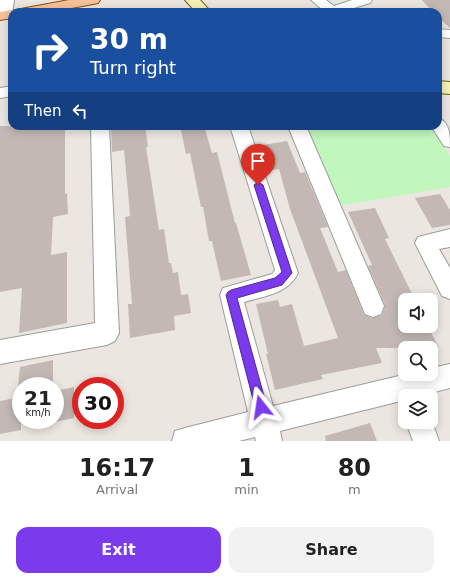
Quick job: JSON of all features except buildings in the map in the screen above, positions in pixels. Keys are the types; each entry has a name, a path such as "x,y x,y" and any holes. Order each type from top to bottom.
{"main road":[{"path":"48,8 93,0"}],"street":[{"path":"6,15 7,0"},
{"path":"192,0 200,8"},
{"path":"318,0 328,8"},
{"path":"341,8 364,0"},
{"path":"0,352 107,333 100,130"},
{"path":"240,130 287,273 278,282 231,295 267,431"},
{"path":"299,130 373,306"},
{"path":"442,130 450,141"},
{"path":"450,238 425,243 450,289"},
{"path":"413,389 450,376"},
{"path":"185,441 267,431 398,394"},
{"path":"422,429 426,441"}],"green space":[{"path":"308,130 433,130 450,156 450,187 339,206"}],"route":[{"path":"258,185 287,273 278,282 231,295 261,407"}]}
